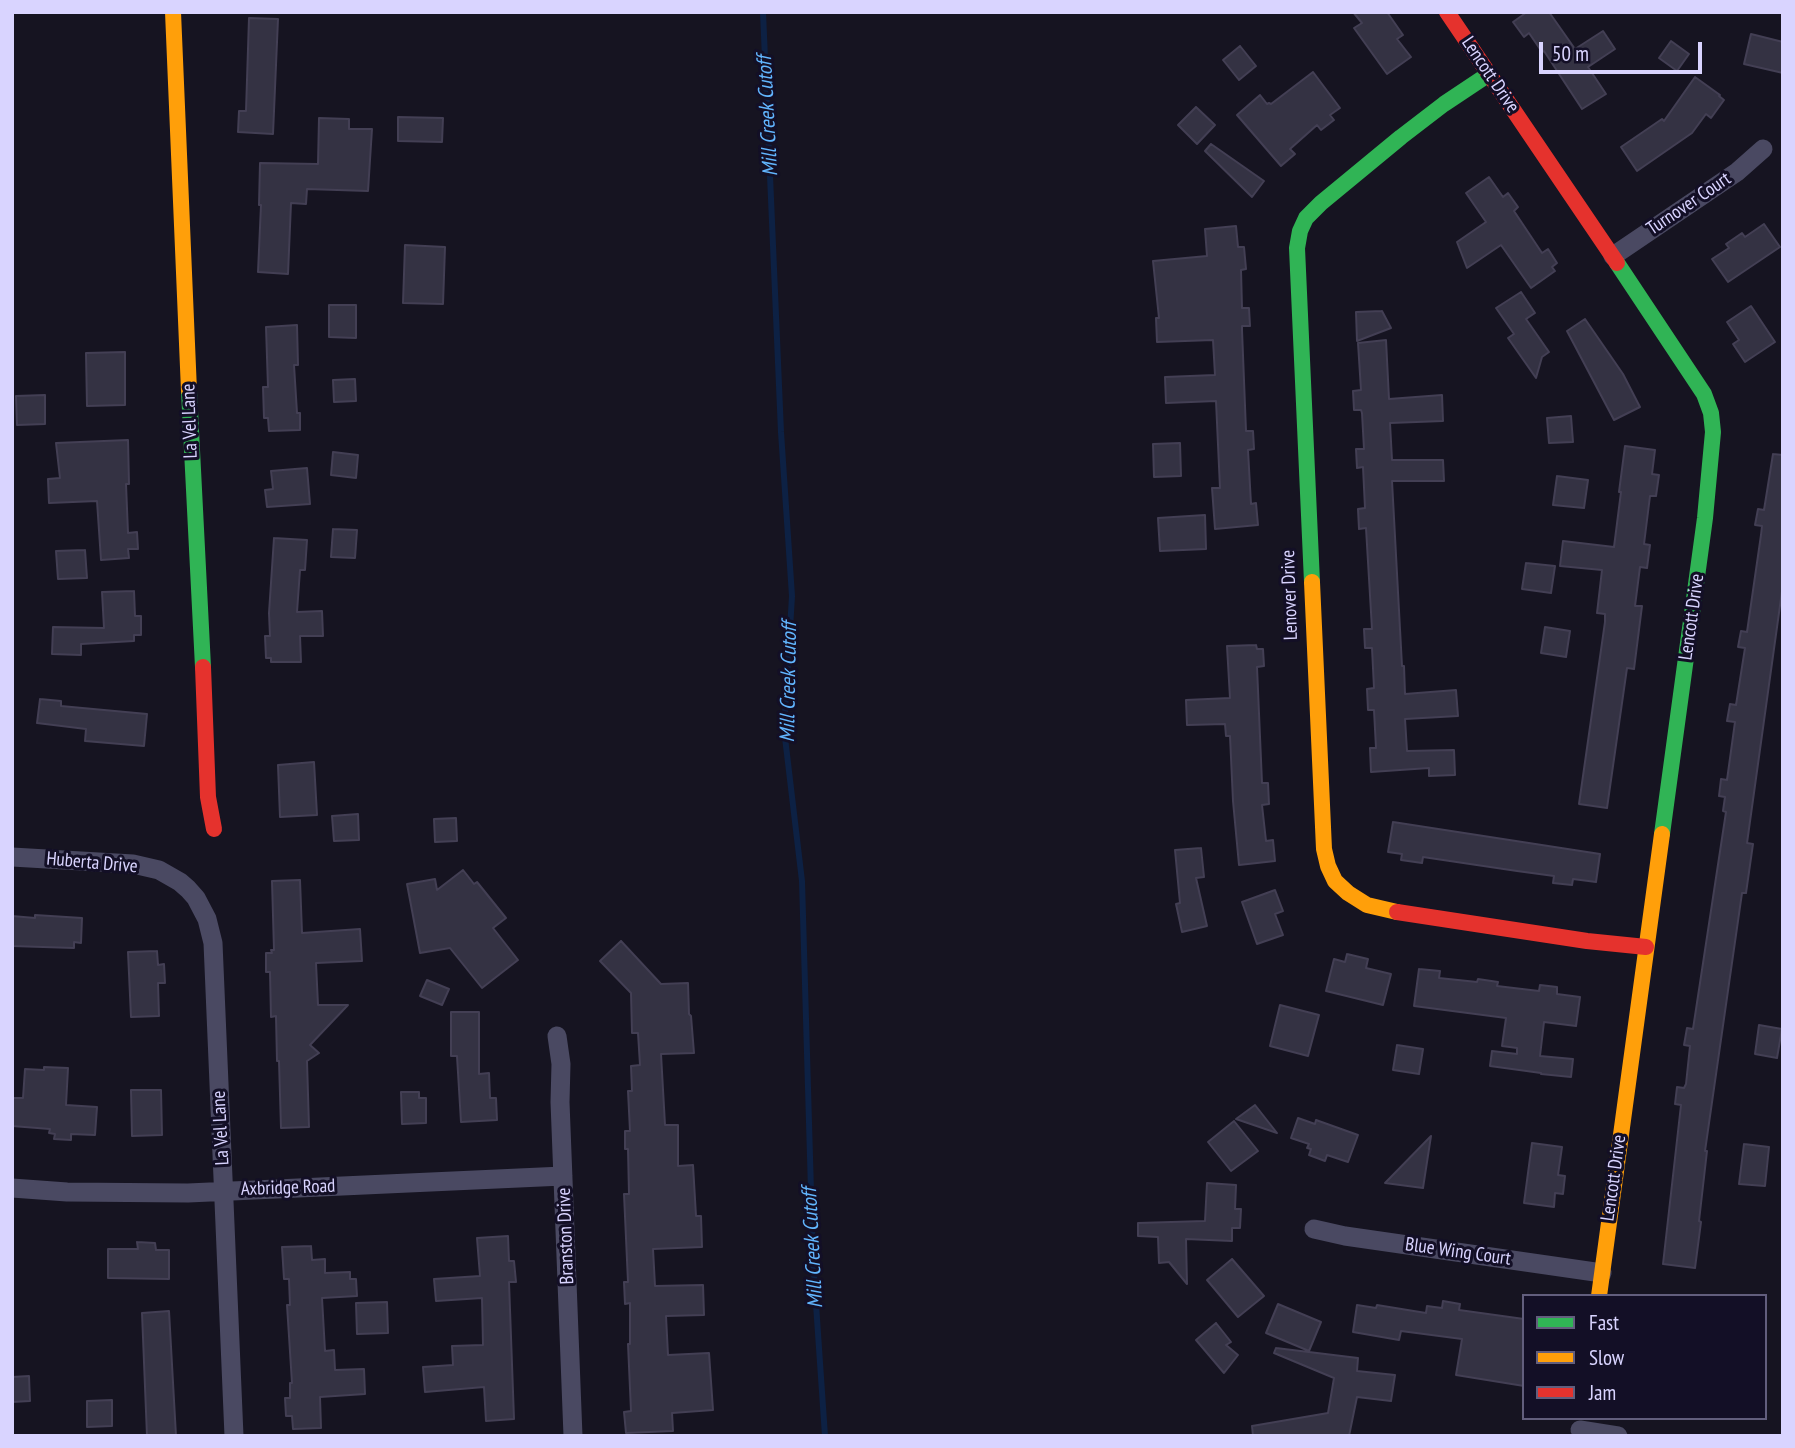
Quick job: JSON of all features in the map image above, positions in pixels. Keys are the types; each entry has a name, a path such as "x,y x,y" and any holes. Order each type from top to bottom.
{"street":[{"name":"La Vel Lane","path":"173,12 208,797 214,830"},
{"name":"Lencott Drive","path":"1447,12 1704,394 1711,413 1713,432 1705,518 1599,1294"},
{"name":"Lenover Drive","path":"1489,74 1422,121 1331,194 1306,218 1300,230 1297,248 1298,275 1324,849 1335,881 1367,905 1383,910 1587,941 1646,947"},
{"name":"Turnover Court","path":"1613,256 1737,172 1763,149"},
{"name":"Huberta Drive","path":"12,857 133,864 159,870 188,889 200,906"},
{"name":"La Vel Lane","path":"200,906 207,919 213,943 234,1436"},
{"name":"Branston Drive","path":"557,1036 561,1064 560,1102 573,1436"},
{"name":"Axbridge Road","path":"12,1188 68,1192 188,1193 563,1176"},
{"name":"Blue Wing Court","path":"1314,1229 1345,1236 1602,1273"},
{"path":"1581,1428 1618,1436"}],"building":[{"path":"1353,12 1387,12 1403,35 1397,39 1411,57 1387,74 1354,28 1362,23"},
{"path":"1527,12 1549,12 1575,49 1603,31 1615,49 1588,67 1606,94 1582,109 1544,51 1542,52 1529,33 1524,37 1513,22"},
{"path":"249,18 278,19 273,134 238,132 239,111 246,111"},
{"path":"1751,34 1783,42 1783,73 1744,64"},
{"path":"1671,41 1689,54 1677,71 1659,58"},
{"path":"1240,46 1256,66 1239,80 1223,60"},
{"path":"1313,72 1340,108 1330,115 1334,120 1321,130 1317,125 1290,149 1295,154 1281,166 1237,115 1260,95 1267,104 1271,104"},
{"path":"1695,77 1724,100 1711,118 1706,114 1692,133 1637,171 1621,147 1662,119 1664,121"},
{"path":"1196,107 1215,125 1197,144 1178,125"},
{"path":"398,117 443,118 442,142 398,141"},
{"path":"319,118 349,119 349,129 372,129 368,191 307,189 306,204 291,203 288,274 258,272 260,163 318,164"},
{"path":"1211,144 1264,181 1252,197 1205,151"},
{"path":"1489,177 1503,197 1508,193 1518,207 1514,211 1542,253 1548,249 1557,263 1552,267 1555,271 1531,288 1501,245 1467,268 1457,242 1486,222 1466,193"},
{"path":"1764,224 1780,247 1728,282 1712,259 1729,248 1726,244 1742,233 1745,237"},
{"path":"1236,226 1238,247 1244,247 1246,269 1241,270 1242,308 1249,308 1250,326 1242,326 1246,431 1253,431 1254,449 1248,450 1251,504 1256,503 1258,525 1215,529 1212,488 1220,488 1216,401 1166,403 1165,377 1215,375 1213,340 1157,342 1156,318 1159,318 1153,261 1207,256 1205,229"},
{"path":"405,245 445,247 443,304 403,303"},
{"path":"1521,292 1535,313 1526,319 1549,352 1542,357 1536,378 1508,338 1514,334 1496,308"},
{"path":"329,305 356,305 356,338 329,337"},
{"path":"1751,306 1775,342 1745,362 1733,344 1739,340 1727,322"},
{"path":"1382,311 1391,328 1357,341 1356,312"},
{"path":"1585,319 1623,374 1640,407 1614,420 1567,331"},
{"path":"297,325 298,365 294,365 300,430 269,431 268,418 264,418 263,387 268,387 266,327"},
{"path":"1386,340 1389,399 1442,395 1443,421 1390,423 1392,460 1443,460 1444,481 1392,481 1405,694 1456,690 1458,716 1405,719 1407,751 1454,750 1455,775 1429,776 1429,768 1371,772 1370,748 1376,748 1374,710 1368,710 1367,689 1374,688 1372,648 1365,648 1364,629 1372,629 1366,528 1359,529 1358,509 1365,508 1363,467 1357,468 1356,449 1364,449 1362,413 1361,410 1354,410 1353,391 1361,390 1358,343"},
{"path":"125,352 125,405 87,406 86,353"},
{"path":"355,379 356,401 334,402 333,380"},
{"path":"45,395 45,424 17,425 16,396"},
{"path":"1571,416 1573,442 1549,443 1547,418"},
{"path":"128,440 128,533 137,532 138,549 128,549 129,558 101,560 97,501 49,503 48,479 60,478 56,443"},
{"path":"1180,443 1181,476 1154,477 1153,444"},
{"path":"1625,446 1655,450 1652,474 1659,475 1656,496 1650,496 1644,544 1650,545 1647,568 1640,567 1635,606 1642,606 1634,669 1627,668 1607,808 1579,804 1605,622 1605,614 1597,613 1602,570 1560,566 1563,541 1614,547"},
{"path":"333,452 358,455 356,478 331,475"},
{"path":"1773,454 1783,455 1783,584 1747,843 1753,844 1746,893 1742,893 1705,1151 1695,1268 1663,1264 1681,1105 1675,1104 1677,1087 1684,1088 1686,1084 1690,1046 1684,1045 1687,1028 1693,1029 1726,812 1723,811 1725,797 1719,796 1721,779 1727,780 1735,722 1727,721 1730,704 1736,705 1745,648 1738,647 1741,631 1747,632 1762,526 1755,525 1758,509 1764,510"},
{"path":"307,468 310,504 267,507 265,490 273,489 271,471"},
{"path":"1557,476 1588,480 1584,508 1553,505"},
{"path":"1205,515 1206,549 1160,551 1158,518"},
{"path":"333,529 357,530 355,558 331,557"},
{"path":"274,538 307,540 305,570 300,570 297,612 322,611 323,636 300,636 301,662 271,662 271,658 266,658 265,636 270,636"},
{"path":"85,550 87,578 58,579 56,551"},
{"path":"1526,563 1555,566 1551,593 1522,589"},
{"path":"134,591 135,616 141,616 141,635 134,635 134,641 81,644 81,655 52,654 53,627 104,628 102,592"},
{"path":"1545,627 1570,631 1566,657 1541,653"},
{"path":"1256,645 1257,649 1263,649 1264,666 1257,667 1262,783 1268,783 1269,804 1262,805 1266,841 1273,840 1275,861 1239,865 1230,736 1226,736 1225,724 1187,725 1186,700 1230,698 1227,646"},
{"path":"40,699 61,701 61,706 147,714 144,746 85,741 86,729 37,723"},
{"path":"314,762 317,815 280,817 278,765"},
{"path":"358,814 359,840 334,841 332,816"},
{"path":"456,818 457,841 435,842 434,819"},
{"path":"1393,822 1600,854 1596,882 1573,879 1572,885 1553,883 1554,876 1423,857 1422,863 1401,860 1402,854 1388,852"},
{"path":"1201,848 1204,877 1196,878 1207,926 1182,932 1176,904 1180,903 1175,850"},
{"path":"463,870 474,884 477,882 506,918 493,928 518,960 482,988 450,948 420,953 407,884 435,879 437,890"},
{"path":"300,880 302,933 360,929 362,961 316,963 318,1005 348,1005 310,1045 319,1053 307,1061 309,1127 281,1128 276,1016 271,1017 270,972 266,972 266,953 272,953 271,950 274,950 272,881"},
{"path":"1275,890 1283,911 1275,914 1283,935 1257,944 1242,902"},
{"path":"35,915 82,918 81,943 74,942 74,948 12,946 12,916 35,918"},
{"path":"621,941 661,984 688,983 694,1053 661,1054 665,1125 678,1125 678,1166 693,1165 696,1216 701,1216 702,1247 653,1249 655,1286 703,1285 704,1315 666,1316 668,1355 709,1353 713,1410 672,1413 673,1431 626,1433 624,1412 631,1411 628,1344 630,1303 625,1304 624,1282 628,1282 624,1194 629,1194 625,1131 630,1131 628,1091 632,1091 631,1066 640,1065 638,1033 632,1033 631,993 600,961"},
{"path":"157,951 158,965 164,964 165,983 158,983 159,1016 131,1017 128,952"},
{"path":"1347,954 1368,959 1366,968 1391,974 1383,1005 1326,991 1334,959 1345,962"},
{"path":"1419,969 1440,971 1439,978 1477,982 1478,979 1498,982 1497,986 1539,991 1540,985 1557,987 1557,994 1580,997 1576,1026 1544,1022 1540,1056 1573,1059 1571,1077 1490,1066 1492,1051 1517,1054 1517,1048 1502,1046 1506,1018 1414,1006"},
{"path":"427,980 449,989 442,1005 420,996"},
{"path":"1280,1005 1319,1015 1308,1056 1270,1046"},
{"path":"451,1012 479,1012 479,1074 489,1073 490,1098 496,1098 497,1120 461,1122 457,1056 451,1056"},
{"path":"1759,1025 1782,1029 1777,1058 1755,1054"},
{"path":"1397,1045 1423,1049 1419,1074 1393,1070"},
{"path":"44,1067 68,1068 66,1105 97,1107 95,1135 71,1134 71,1140 54,1139 55,1134 49,1133 50,1129 12,1126 12,1098 23,1098 25,1069 44,1070"},
{"path":"131,1090 161,1090 162,1135 132,1136"},
{"path":"401,1092 419,1092 419,1098 426,1098 426,1123 402,1124"},
{"path":"1255,1105 1277,1133 1236,1119"},
{"path":"1298,1118 1315,1124 1316,1120 1358,1135 1348,1162 1327,1155 1325,1161 1309,1155 1309,1144 1291,1138"},
{"path":"1234,1121 1258,1151 1231,1171 1208,1142"},
{"path":"1431,1136 1423,1188 1385,1183"},
{"path":"1532,1143 1562,1147 1558,1175 1565,1176 1563,1194 1555,1193 1554,1207 1524,1203"},
{"path":"1744,1144 1769,1147 1765,1186 1739,1184"},
{"path":"1207,1183 1236,1185 1235,1209 1241,1209 1240,1228 1232,1228 1232,1241 1186,1239 1187,1284 1169,1262 1159,1263 1158,1237 1138,1236 1138,1223 1205,1221"},
{"path":"508,1236 509,1261 514,1261 516,1282 509,1282 514,1419 486,1421 484,1387 425,1392 423,1367 453,1365 452,1346 483,1345 482,1298 436,1301 434,1279 480,1276 477,1238"},
{"path":"137,1242 155,1243 156,1250 169,1250 169,1279 108,1278 108,1249 138,1249"},
{"path":"311,1246 312,1260 325,1259 325,1273 350,1272 350,1279 356,1279 357,1296 322,1298 325,1351 334,1350 335,1370 364,1369 365,1394 320,1397 321,1428 293,1429 292,1416 286,1416 285,1398 290,1398 292,1383 287,1305 290,1305 289,1279 284,1279 282,1247"},
{"path":"1232,1259 1264,1296 1238,1317 1207,1280"},
{"path":"1443,1301 1460,1304 1459,1310 1522,1319 1522,1386 1456,1375 1462,1339 1401,1331 1399,1340 1353,1332 1357,1305 1376,1308 1377,1305 1426,1313 1427,1306 1442,1308"},
{"path":"387,1302 388,1333 357,1334 356,1303"},
{"path":"1278,1304 1321,1322 1309,1351 1266,1333"},
{"path":"169,1311 176,1436 147,1436 142,1313"},
{"path":"1216,1323 1231,1342 1226,1345 1238,1355 1224,1373 1196,1340"},
{"path":"1276,1348 1358,1358 1357,1371 1395,1375 1391,1401 1357,1397 1349,1436 1253,1436 1252,1426 1328,1413 1334,1378 1274,1353"},
{"path":"29,1376 30,1401 12,1402 12,1377"},
{"path":"112,1400 112,1426 87,1427 87,1401"}],"waterway":[{"name":"Mill Creek Cutoff","path":"763,12 781,432 792,596 784,729 802,881 813,1260 825,1436"}],"traffic: fast":[{"path":"1312,582 1297,248 1300,231 1306,218 1321,203 1401,137 1489,74"},
{"path":"1617,263 1704,394 1711,413 1713,432 1705,518 1662,834"},
{"path":"189,391 203,667"}],"traffic: slow":[{"path":"173,12 189,391"},
{"path":"1312,582 1324,849 1328,866 1335,881 1348,893 1367,905 1397,912"},
{"path":"1599,1294 1662,834"}],"traffic: jam":[{"path":"1447,12 1617,263"},
{"path":"203,667 208,797 214,829"},
{"path":"1397,912 1587,941 1646,947"}]}
